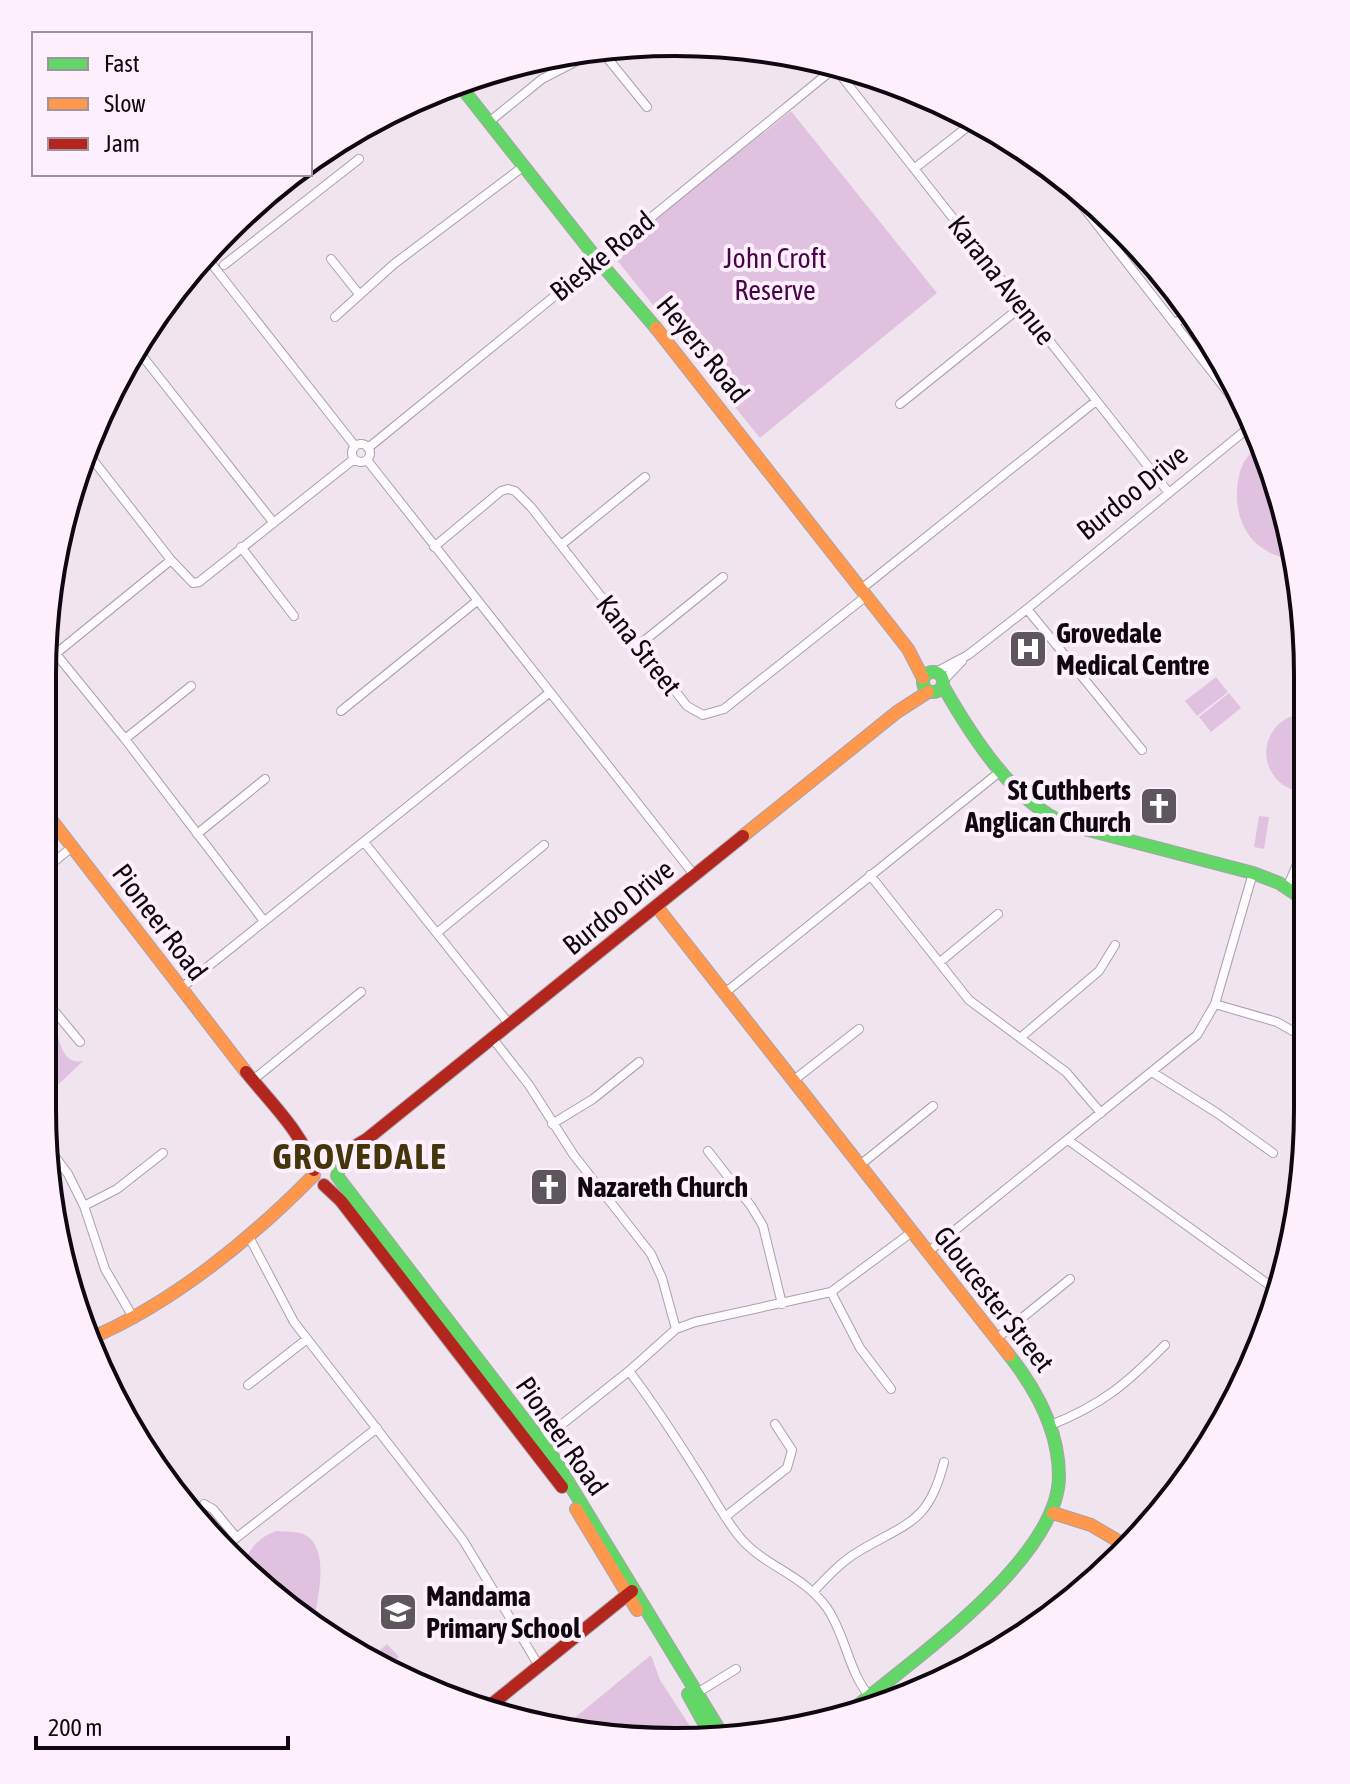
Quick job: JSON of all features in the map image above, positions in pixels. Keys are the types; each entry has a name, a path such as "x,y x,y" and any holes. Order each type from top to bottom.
{"street":[{"path":"609,60 647,107"},
{"path":"489,122 542,79 568,66"},
{"name":"Bieske Road","path":"368,448 826,75"},
{"name":"Karana Avenue","path":"847,81 1169,493"},
{"name":"Heyers Road","path":"466,93 597,259 677,354 1003,772 1051,812 1126,839 1253,873 1294,893"},
{"path":"915,168 965,129"},
{"path":"224,265 359,159"},
{"path":"335,317 419,245 524,166"},
{"path":"1092,218 1217,377"},
{"path":"331,259 359,294"},
{"path":"212,265 355,446"},
{"path":"900,404 1022,306"},
{"path":"1176,323 1181,319"},
{"path":"144,358 273,522"},
{"path":"863,593 1096,401"},
{"name":"Burdoo Drive","path":"333,1167 1244,432"},
{"path":"361,444 368,448 370,454 367,460 360,462 354,459 352,451 355,446 361,444"},
{"path":"94,462 171,560 193,583 199,582 354,459"},
{"path":"367,460 695,876"},
{"path":"561,545 645,477"},
{"name":"Kana Street","path":"434,547 501,491 515,491 687,706 703,715 724,709 863,593"},
{"path":"241,547 294,616"},
{"path":"57,654 171,560"},
{"path":"639,645 723,577"},
{"path":"341,711 477,601"},
{"path":"1027,609 1142,750"},
{"path":"57,655 264,921"},
{"path":"125,739 191,686"},
{"path":"180,989 549,693"},
{"path":"726,992 1003,772"},
{"path":"197,834 265,779"},
{"name":"Pioneer Road","path":"56,826 299,1139 318,1178 341,1201 537,1444"},
{"path":"364,842 510,1025"},
{"path":"438,932 544,845"},
{"path":"56,860 72,847"},
{"path":"1287,888 1294,871"},
{"path":"928,1252 1197,1035 1215,1004 1253,873"},
{"path":"870,875 973,1003 1066,1072 1101,1113"},
{"name":"Gloucester Street","path":"657,907 1031,1385 1051,1425 1059,1462 1053,1513 1028,1557 1002,1584 869,1696"},
{"path":"940,962 998,914"},
{"path":"1020,1038 1099,971 1115,945"},
{"path":"253,1080 361,992"},
{"path":"1215,1004 1277,1022 1294,1032"},
{"path":"56,1013 80,1042"},
{"path":"794,1080 859,1029"},
{"path":"493,1039 529,1085 552,1124 651,1254 662,1278 676,1329"},
{"path":"552,1124 593,1099 639,1062"},
{"path":"1152,1072 1273,1153"},
{"path":"860,1165 933,1106"},
{"name":"Pioneer Road","path":"299,1139 333,1167 537,1444 716,1727"},
{"path":"1068,1140 1268,1284"},
{"path":"708,1151 763,1226 782,1304"},
{"path":"84,1206 117,1189 163,1153"},
{"path":"58,1161 84,1206 105,1269 134,1320"},
{"path":"99,1335 159,1305 318,1178 321,1162 333,1167 330,1184 318,1178"},
{"path":"537,1444 629,1371 676,1329 831,1292 912,1232"},
{"path":"248,1235 294,1322 463,1540 539,1666"},
{"path":"996,1339 1070,1279"},
{"path":"831,1292 860,1348 891,1389"},
{"path":"248,1385 307,1339"},
{"path":"1051,1425 1084,1412 1118,1390 1165,1345"},
{"path":"629,1371 662,1415 725,1517 749,1546 814,1591 833,1618 854,1675 869,1696"},
{"path":"725,1517 787,1468 792,1450 775,1424"},
{"path":"231,1541 377,1428"},
{"path":"814,1591 844,1562 917,1517 934,1493 944,1462"},
{"path":"204,1504 213,1509 236,1537"},
{"path":"1053,1513 1091,1525 1118,1541"},
{"path":"496,1701 631,1592"},
{"path":"694,1695 736,1669"},
{"name":"Pioneer Road","path":"694,1695 708,1727"}],"green space":[{"name":"John Croft Reserve","path":"791,111 937,293 760,438 612,254"},
{"path":"1252,452 1273,515 1283,558 1254,541 1242,522 1237,498 1239,475"},
{"path":"1216,677 1228,692 1197,716 1185,701"},
{"path":"1229,693 1241,708 1211,732 1199,717"},
{"path":"1294,716 1294,790 1275,778 1266,753 1275,728"},
{"path":"1259,816 1269,817 1264,849 1254,847"},
{"path":"56,1036 68,1058 83,1061 56,1087"},
{"path":"277,1531 294,1532 312,1540 320,1560 315,1613 247,1556 265,1536"},
{"path":"387,1644 399,1657 395,1661 378,1652"},
{"path":"651,1655 660,1680 691,1728 635,1727 573,1719"}],"traffic: fast":[{"path":"466,93 597,259 656,328"},
{"path":"929,672 937,672 943,682 937,692 929,692 923,686 923,678 929,672"},
{"path":"943,686 996,766 1030,802 1049,815 1069,825 1253,873 1279,883 1294,893"},
{"path":"338,1171 357,1150"},
{"path":"337,1176 553,1457 718,1727"},
{"path":"869,1697 940,1639 1008,1575 1034,1542 1052,1508 1059,1476 1055,1443 1037,1396 1009,1355"},
{"path":"688,1694 706,1727"}],"traffic: slow":[{"path":"656,328 908,649 923,678"},
{"path":"743,836 897,712 928,692"},
{"path":"56,826 246,1072"},
{"path":"657,907 1009,1355"},
{"path":"99,1334 152,1307 210,1267 265,1222 314,1175"},
{"path":"576,1509 637,1610"},
{"path":"1053,1513 1091,1525 1118,1541"}],"traffic: jam":[{"path":"329,1162 367,1139 743,836"},
{"path":"246,1072 294,1131 314,1170"},
{"path":"324,1185 341,1201 562,1487"},
{"path":"496,1701 632,1591"}],"place":[{"name":"Grovedale Medical Centre","path":"1028,649"},
{"name":"St Cuthberts Anglican Church","path":"1159,806"},
{"name":"Nazareth Church","path":"549,1187"},
{"name":"Mandama Primary School","path":"398,1612"}],"district":[{"name":"GROVEDALE","path":"360,1156"}]}
